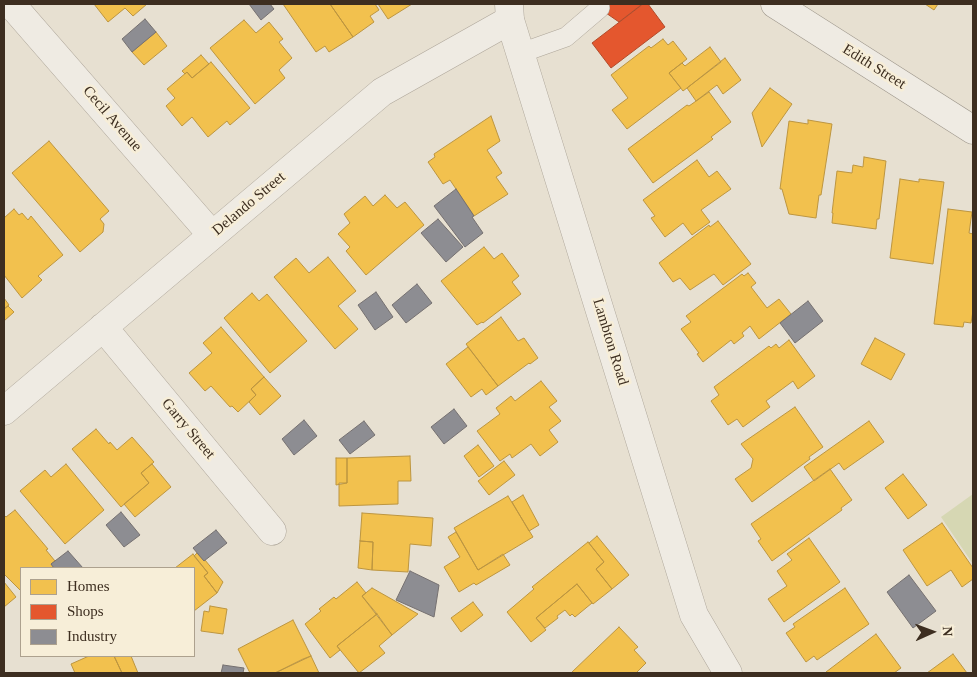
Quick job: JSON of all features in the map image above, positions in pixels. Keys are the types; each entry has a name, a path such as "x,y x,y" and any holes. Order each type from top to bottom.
{"street":[{"name":"Cecil Avenue","path":"11,4 212,235"},
{"name":"Edith Street","path":"775,4 973,130"},
{"name":"Delando Street","path":"4,410 382,92 510,12"},
{"name":"Lambton Road","path":"510,12 694,615 719,670"},
{"name":"Garry Street","path":"103,327 272,531"}],"lane":[{"path":"521,53 566,37 600,8"}],"green space":[{"path":"973,494 973,564 941,517"}],"building: Homes":[{"path":"94,4 147,4 133,16 125,8 108,22"},
{"path":"283,4 330,4 353,37 329,52 325,46 316,52"},
{"path":"330,4 375,4 379,10 370,16 374,22 353,37"},
{"path":"378,4 412,4 388,19"},
{"path":"925,4 938,4 934,10"},
{"path":"244,20 256,33 269,22 283,39 279,42 292,58 279,70 285,78 255,104 210,48"},
{"path":"156,32 167,46 144,65 132,52"},
{"path":"663,39 668,45 673,41 687,59 669,73 681,88 627,129 612,110 628,98 611,75 649,46 651,48"},
{"path":"710,47 721,62 683,91 669,73 682,63 685,66"},
{"path":"201,55 209,64 192,78 187,72 185,74 182,71"},
{"path":"725,58 741,80 723,94 717,85 696,101 687,88"},
{"path":"211,62 250,108 230,125 227,121 208,137 192,117 182,126 166,106 175,98 167,89 187,72 192,78"},
{"path":"770,88 792,104 762,147 752,113"},
{"path":"709,92 731,122 711,137 713,139 653,183 628,149 687,105 689,106"},
{"path":"491,116 500,141 487,150 502,173 496,177 508,194 474,216 450,180 443,184 428,162 435,157 434,154"},
{"path":"808,120 832,124 816,218 789,214 782,189 780,189 789,121 808,124"},
{"path":"49,141 109,211 100,219 104,224 103,232 80,252 12,173"},
{"path":"864,157 886,161 879,219 877,219 876,229 832,223 837,171 852,173 853,165 863,167"},
{"path":"697,160 709,177 717,171 731,189 701,210 710,222 692,235 683,223 665,237 651,218 655,216 643,200"},
{"path":"900,179 919,182 919,179 944,182 933,264 890,258"},
{"path":"385,195 397,208 405,202 424,225 366,275 346,251 350,247 338,234 350,223 344,214 365,196 373,206"},
{"path":"14,209 19,215 22,213 28,220 31,216 63,255 38,276 42,280 22,298 4,275 4,218"},
{"path":"948,209 972,212 969,233 973,234 973,311 971,323 964,322 963,327 934,324"},
{"path":"718,221 751,264 723,285 714,274 690,290 680,278 673,282 659,263 709,225 710,227"},
{"path":"484,247 494,259 502,253 519,276 512,282 521,294 483,323 477,325 441,281"},
{"path":"328,257 356,291 338,306 358,329 335,349 274,277 296,258 309,273"},
{"path":"748,273 756,283 751,287 767,308 779,299 791,314 759,339 750,326 742,333 744,336 734,344 731,340 703,362 697,354 699,353 681,329 691,322 686,316 742,274 744,276"},
{"path":"252,293 259,301 267,294 307,341 270,373 224,318"},
{"path":"4,298 9,305 4,309"},
{"path":"8,306 14,312 4,321 4,309"},
{"path":"501,317 518,341 524,338 538,358 498,386 466,344"},
{"path":"221,327 264,377 251,389 256,395 238,412 232,406 230,407 211,386 205,391 189,373 212,353 203,343"},
{"path":"875,338 905,354 891,380 861,364"},
{"path":"789,340 815,376 798,389 793,381 766,401 770,407 743,427 737,419 728,425 711,401 719,395 714,387 769,346 771,348 776,344 779,348"},
{"path":"468,347 498,386 486,395 482,389 471,397 446,364"},
{"path":"264,377 281,396 260,415 249,402 256,395 251,389"},
{"path":"541,381 557,401 549,407 561,421 549,430 558,442 540,456 531,444 512,458 510,454 500,461 477,431 500,414 496,408 511,396 515,401"},
{"path":"795,407 823,447 809,457 810,459 752,502 735,479 751,468 753,459 741,444"},
{"path":"869,421 884,442 844,470 839,463 814,481 804,467"},
{"path":"96,429 117,450 132,437 154,462 141,473 149,483 121,507 72,449"},
{"path":"478,445 494,466 479,477 464,456"},
{"path":"410,456 411,481 398,481 398,504 339,506 339,483 347,483 347,458"},
{"path":"336,458 347,458 347,483 336,485"},
{"path":"504,461 515,475 489,495 478,481"},
{"path":"66,464 104,510 65,544 20,491 45,470 51,477"},
{"path":"152,464 171,487 135,517 124,504 149,483 141,473"},
{"path":"830,469 852,500 841,508 842,510 772,561 758,541 761,539 751,524"},
{"path":"903,474 927,505 908,519 885,488"},
{"path":"523,495 539,525 529,531 512,502"},
{"path":"508,496 533,537 478,570 454,528"},
{"path":"15,510 48,549 46,550 55,561 51,564 53,567 20,567 20,590 4,574 4,515 6,517"},
{"path":"362,513 433,518 431,546 410,544 408,572 372,570 373,542 360,541"},
{"path":"942,523 973,568 973,579 962,587 951,570 927,586 903,550"},
{"path":"456,532 478,570 503,554 510,565 476,585 474,583 459,592 444,567 460,557 448,537"},
{"path":"597,536 629,575 612,589 596,569 604,562 589,543"},
{"path":"809,538 840,582 784,622 768,599 787,586 777,571 792,560 787,554"},
{"path":"360,541 373,542 372,570 358,568"},
{"path":"588,542 604,562 596,569 612,589 593,604 577,584 536,618 546,630 531,642 507,612 534,589 532,587"},
{"path":"197,553 223,582 217,593 204,576 208,573 194,556"},
{"path":"193,554 208,573 204,576 217,593 195,610 195,567 176,567"},
{"path":"4,582 16,597 4,607"},
{"path":"357,582 366,593 362,596 377,614 337,646 340,650 330,658 305,624 321,611 319,609 334,597 336,599"},
{"path":"577,584 592,603 575,617 572,614 570,616 565,610 545,628 536,618"},
{"path":"372,588 418,614 392,635 362,596"},
{"path":"845,588 869,624 817,660 814,656 806,662 786,633 795,627 793,624"},
{"path":"473,602 483,615 461,632 451,618"},
{"path":"210,606 227,609 223,634 201,631 204,611 209,612"},
{"path":"377,614 392,635 379,646 385,653 359,673 337,646"},
{"path":"293,620 311,656 275,673 250,673 238,649"},
{"path":"619,627 638,647 634,650 646,663 636,673 571,673"},
{"path":"876,634 901,668 894,673 826,672"},
{"path":"953,654 967,673 927,673"},
{"path":"311,656 319,673 275,673 303,659"},
{"path":"87,657 114,657 122,673 75,673 71,664"},
{"path":"114,657 131,657 138,673 122,673"}],"building: Shops":[{"path":"593,4 639,4 641,5 619,22"},
{"path":"643,4 648,4 665,27 611,68 592,43"}],"building: Industry":[{"path":"249,4 270,4 274,9 261,20"},
{"path":"145,19 156,32 132,52 122,39"},
{"path":"456,189 483,233 465,247 434,206"},
{"path":"438,219 463,247 446,262 421,233"},
{"path":"417,284 432,303 406,323 392,305"},
{"path":"376,292 393,317 375,330 358,305"},
{"path":"808,301 823,321 795,343 780,323"},
{"path":"454,409 467,426 444,444 431,427"},
{"path":"304,420 317,436 294,455 282,439"},
{"path":"364,421 375,435 350,454 339,440"},
{"path":"121,512 140,535 124,547 106,525"},
{"path":"216,530 227,543 204,561 193,548"},
{"path":"68,551 82,567 53,567 51,564"},
{"path":"410,571 439,585 434,617 396,600"},
{"path":"909,575 936,611 913,628 887,592"},
{"path":"223,665 244,668 243,673 221,673"}]}
